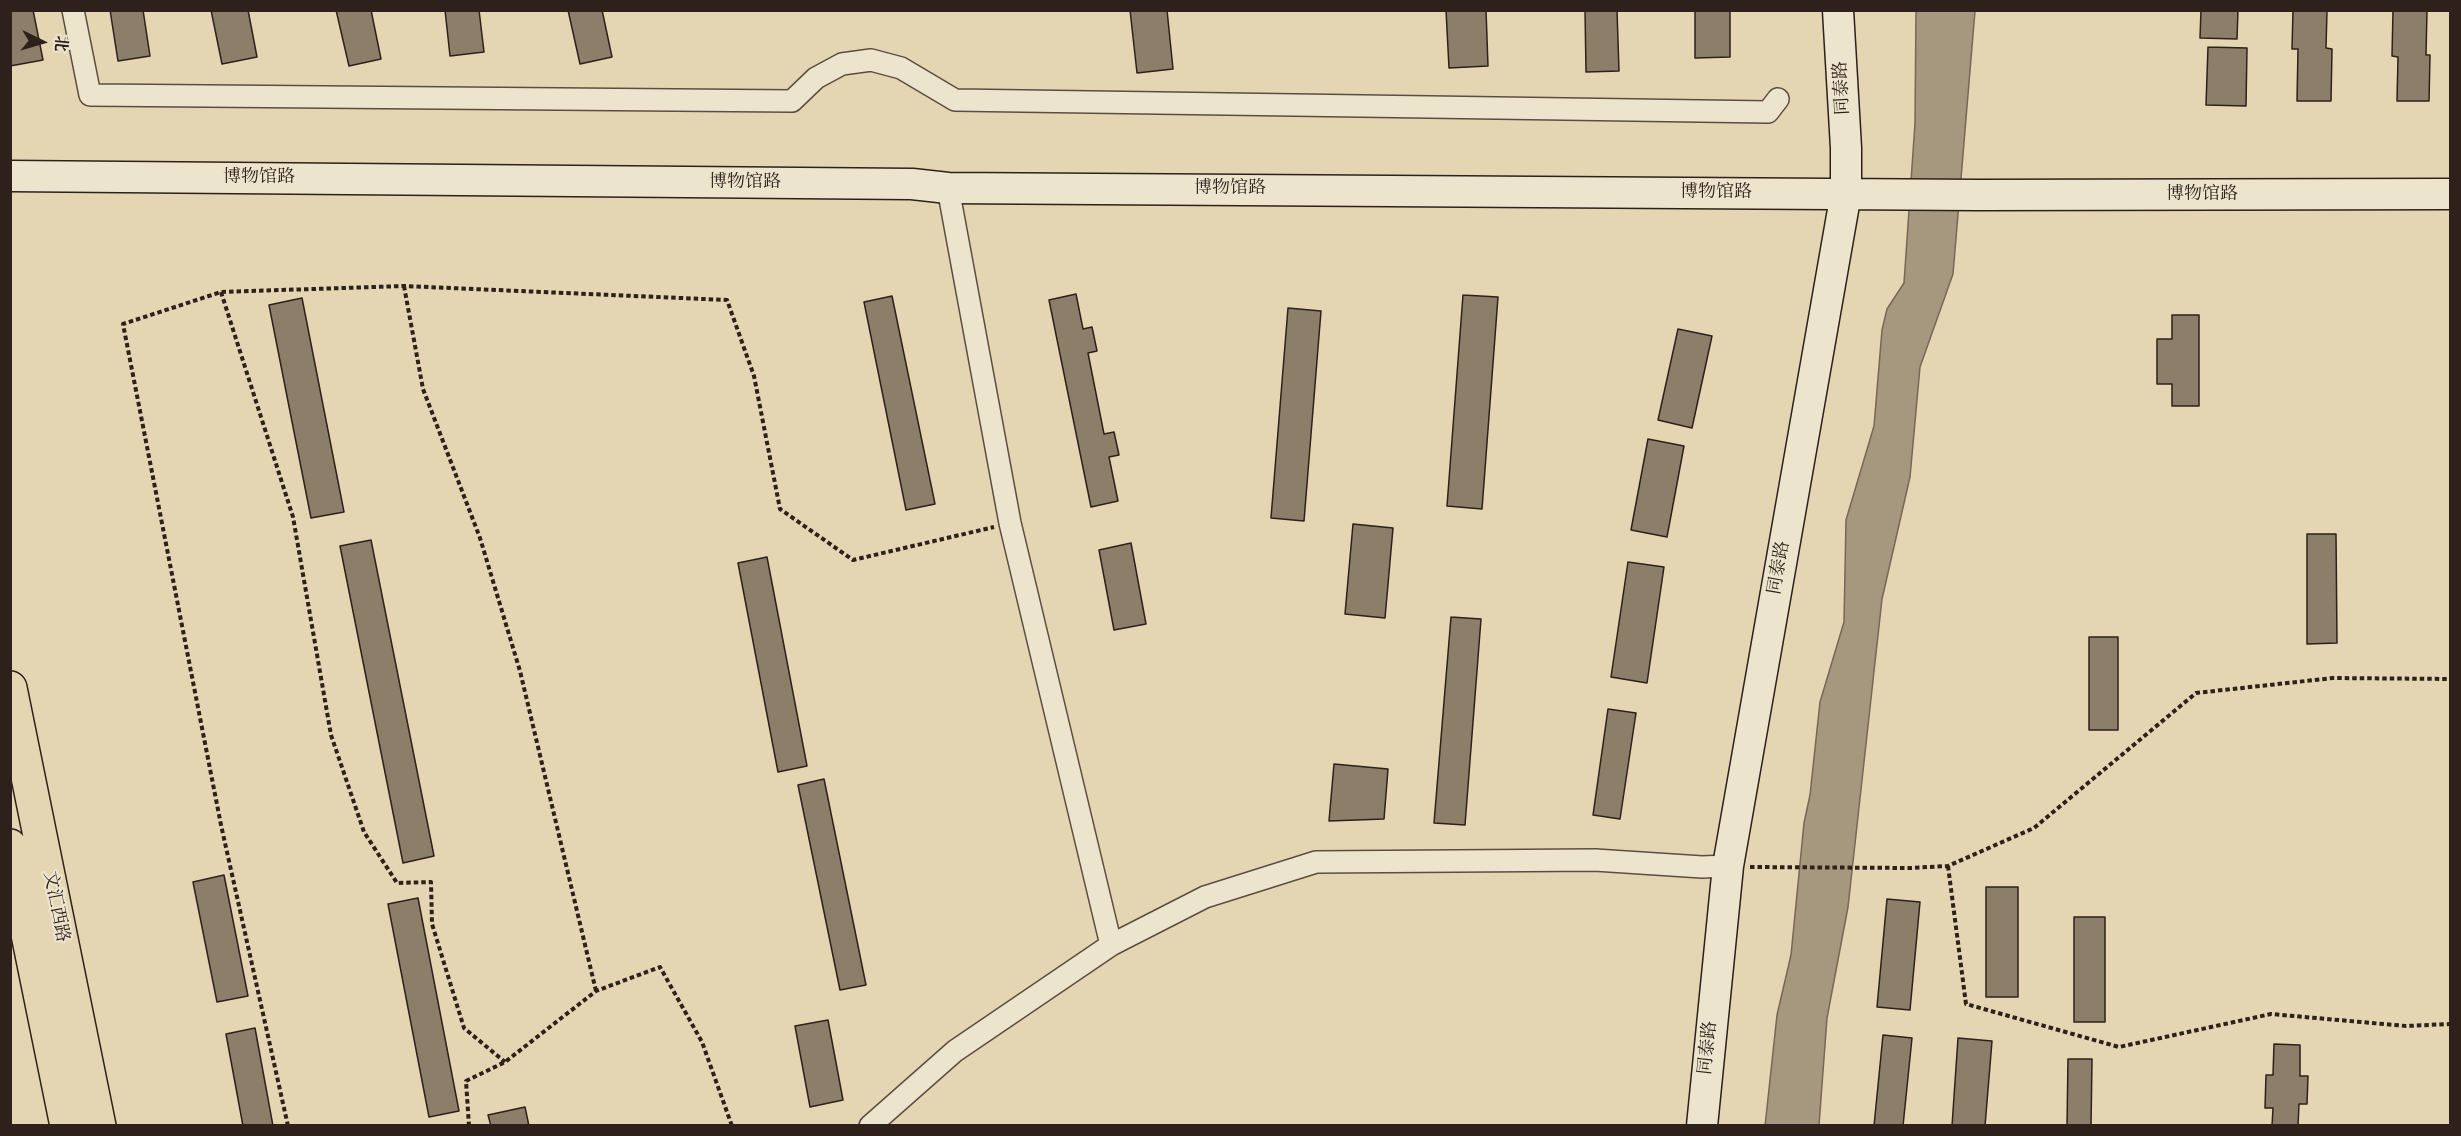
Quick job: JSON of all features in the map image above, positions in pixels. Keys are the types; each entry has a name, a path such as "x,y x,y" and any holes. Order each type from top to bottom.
{"main road":[{"name":"文汇西路","path":"10,688 99,1125"},
{"name":"文汇西路","path":"10,846 67,1125"}],"street":[{"path":"74,10 90,95 792,101 816,78 842,64 871,60 901,68 955,100 1768,112 1778,99"},
{"name":"同泰路","path":"1702,1125 1728,866 1846,194 1844,104 1838,10"},
{"name":"博物馆路","path":"10,176 888,184 948,188 1979,195 2451,194"},
{"path":"948,188 1010,523 1112,945"},
{"path":"870,1125 955,1052 1112,945 1205,897 1316,862 1595,860 1701,867 1728,866"}],"path":[{"path":"404,286 423,389 480,538 520,671 596,991"},
{"path":"288,1125 220,825 123,324 220,292 404,286 727,300 754,376 780,509 853,560 1010,523"},
{"path":"220,292 294,517 331,735 364,832 397,883 431,882 432,924 464,1028 505,1062"},
{"path":"1728,866 1791,868 1948,866 2034,828 2196,693 2333,678 2451,679"},
{"path":"1948,866 1965,1004 2119,1047 2271,1014 2406,1026 2451,1024"},
{"path":"469,1125 466,1081 505,1062 596,991 660,967 702,1041 732,1125"}],"shaded area":[{"path":"1916,11 1975,11 1953,274 1920,367 1910,477 1882,599 1848,907 1827,1018 1819,1125 1765,1126 1777,1015 1791,955 1804,823 1810,795 1820,702 1844,622 1846,520 1874,426 1882,330 1887,309 1904,283 1915,123"}],"building":[{"path":"10,10 33,10 43,60 10,66"},
{"path":"110,10 143,10 150,56 118,61"},
{"path":"211,10 248,10 257,57 222,64"},
{"path":"336,10 371,10 381,59 349,66"},
{"path":"445,10 479,10 484,52 450,56"},
{"path":"568,10 602,10 612,57 580,64"},
{"path":"1130,10 1167,10 1173,69 1137,73"},
{"path":"1446,10 1486,10 1488,66 1449,68"},
{"path":"1585,10 1617,10 1619,71 1586,72"},
{"path":"1695,10 1730,10 1730,57 1695,58"},
{"path":"2201,10 2238,10 2237,39 2200,38"},
{"path":"2293,10 2327,10 2326,48 2332,49 2331,101 2297,101 2298,49 2292,49"},
{"path":"2393,10 2427,10 2426,55 2430,55 2429,101 2397,101 2398,57 2392,56"},
{"path":"2208,47 2247,48 2246,106 2206,105"},
{"path":"1076,294 1083,329 1092,327 1097,351 1088,353 1104,434 1114,432 1119,455 1109,457 1118,501 1091,507 1049,300"},
{"path":"1463,295 1498,297 1482,509 1447,506"},
{"path":"892,296 935,504 906,510 864,302"},
{"path":"302,298 344,512 311,518 269,305"},
{"path":"1288,308 1321,311 1304,521 1271,518"},
{"path":"2172,315 2199,315 2199,406 2172,406 2172,384 2157,384 2157,339 2172,339"},
{"path":"1678,329 1712,336 1692,428 1658,420"},
{"path":"1648,439 1684,446 1667,537 1631,530"},
{"path":"1353,524 1393,528 1385,618 1345,614"},
{"path":"2307,534 2336,534 2337,643 2307,644"},
{"path":"371,540 434,856 403,863 340,546"},
{"path":"1131,543 1146,624 1114,630 1099,550"},
{"path":"767,557 807,766 778,772 738,563"},
{"path":"1628,562 1664,567 1647,683 1611,677"},
{"path":"1451,617 1481,619 1465,825 1434,823"},
{"path":"2089,637 2118,637 2118,730 2089,730"},
{"path":"1608,709 1636,713 1620,819 1593,815"},
{"path":"1334,764 1388,769 1384,819 1329,821"},
{"path":"824,779 866,985 840,990 798,785"},
{"path":"224,875 248,996 217,1002 193,882"},
{"path":"1986,887 2018,887 2018,997 1986,997"},
{"path":"418,898 459,1111 429,1117 388,904"},
{"path":"1887,899 1920,902 1910,1010 1877,1007"},
{"path":"2074,917 2105,917 2105,1022 2074,1022"},
{"path":"828,1020 843,1100 810,1107 795,1026"},
{"path":"255,1028 273,1126 243,1126 226,1034"},
{"path":"1883,1035 1912,1038 1903,1126 1874,1126"},
{"path":"1958,1038 1992,1041 1985,1126 1952,1126"},
{"path":"2274,1044 2300,1045 2300,1076 2308,1076 2307,1104 2299,1104 2298,1126 2272,1126 2273,1108 2265,1108 2266,1075 2273,1075"},
{"path":"2068,1059 2092,1059 2091,1126 2067,1126"},
{"path":"525,1107 529,1126 491,1126 488,1115"}]}
